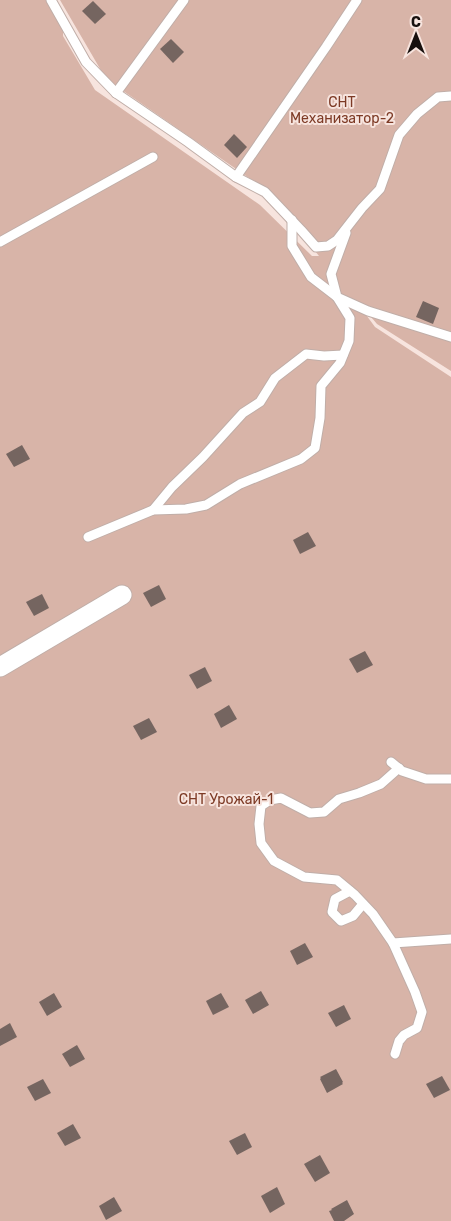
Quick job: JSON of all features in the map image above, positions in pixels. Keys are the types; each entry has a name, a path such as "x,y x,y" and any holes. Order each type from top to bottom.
{"street":[{"path":"0,667 122,595"}],"lane":[{"path":"51,0 86,62 116,93 236,177 265,192 316,247 328,246 337,240 362,208 380,189 399,134 417,114 438,97 451,96"},
{"path":"116,93 184,0"},
{"path":"236,177 357,0"},
{"path":"0,242 153,157"},
{"path":"292,220 292,246 311,278 337,297 368,311 451,337"},
{"path":"88,537 153,510 186,509 206,505 240,484 301,459 316,448 320,418 321,386 340,363 349,341 350,318 337,297 331,274 348,226"},
{"path":"153,510 172,487 203,457 243,413 260,402 275,378 306,354 324,356 343,355"},
{"path":"391,762 402,770 426,779 451,778"},
{"path":"395,1054 399,1041 404,1035 417,1028 422,1012 416,992 393,944 373,914 337,880 304,877 274,861 261,843 258,824 261,806 270,800 281,798 310,813 324,812 339,799 381,784 399,768"},
{"path":"350,891 335,899 332,912 342,921 353,916 364,904"},
{"path":"393,944 451,939"}],"green space":[{"name":"СНТ Урожай-1","path":"0,0 54,0 63,28 63,36 95,90 260,205 312,256 319,256 268,191 106,79 60,0 451,0 451,371 377,324 360,304 375,327 451,377 451,1221 0,1221"}],"building":[{"path":"93,1 106,14 95,24 82,11"},
{"path":"171,39 184,52 173,63 160,49"},
{"path":"234,134 247,147 237,158 224,145"},
{"path":"423,301 439,308 433,324 416,317"},
{"path":"22,445 30,459 14,467 6,454"},
{"path":"308,532 316,546 300,554 293,540"},
{"path":"159,585 166,599 151,607 143,593"},
{"path":"42,594 49,608 34,616 26,602"},
{"path":"365,651 373,665 357,673 349,659"},
{"path":"205,667 212,681 197,689 189,675"},
{"path":"229,705 237,719 221,728 214,714"},
{"path":"149,718 157,732 141,740 133,726"},
{"path":"305,943 313,957 297,965 290,951"},
{"path":"261,991 269,1005 253,1014 245,1000"},
{"path":"54,993 62,1007 47,1016 39,1002"},
{"path":"221,993 229,1007 213,1015 206,1001"},
{"path":"344,1005 351,1019 336,1027 328,1013"},
{"path":"10,1023 17,1037 0,1046 0,1029"},
{"path":"77,1045 85,1059 70,1067 62,1054"},
{"path":"336,1069 343,1084 327,1093 320,1077"},
{"path":"442,1076 450,1090 434,1098 426,1084"},
{"path":"43,1079 51,1093 35,1101 27,1087"},
{"path":"73,1124 81,1138 65,1146 57,1133"},
{"path":"245,1133 252,1147 237,1155 229,1141"},
{"path":"320,1155 330,1173 315,1182 304,1164"},
{"path":"277,1187 285,1204 270,1213 261,1196"},
{"path":"114,1197 122,1211 106,1220 99,1206"},
{"path":"347,1200 354,1214 344,1221 334,1221 329,1211"}],"park label":[{"name":"СНТ Механизатор-2","path":"342,110"}]}
